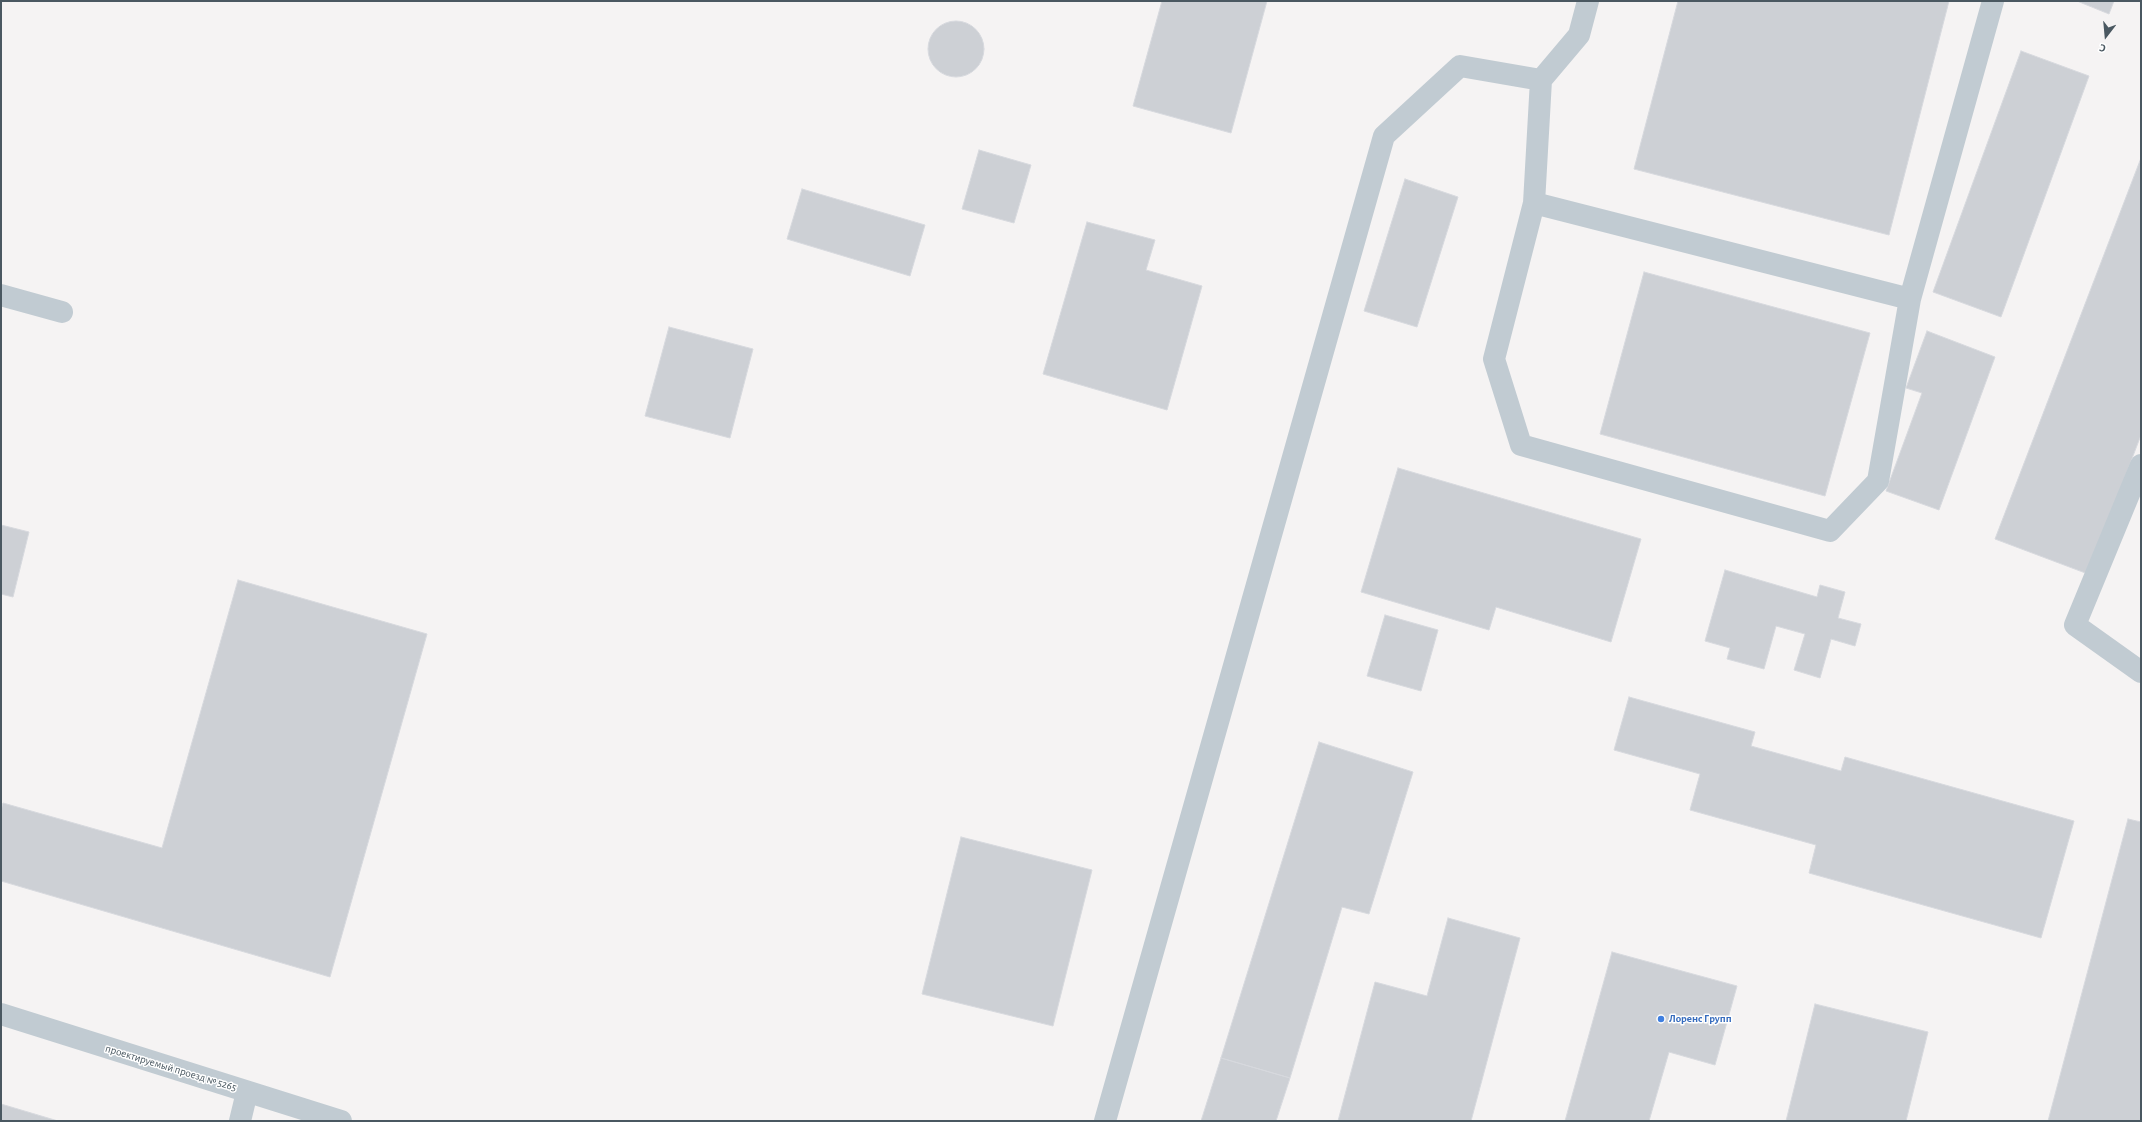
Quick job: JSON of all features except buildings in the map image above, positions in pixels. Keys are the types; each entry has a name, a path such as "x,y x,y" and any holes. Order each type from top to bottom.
{"street":[{"path":"1588,1 1579,35 1541,80 1534,203 1494,359 1521,445 1830,531 1878,481 1910,299 1993,1"},
{"path":"1105,1121 1384,136 1460,66 1541,80"},
{"path":"1534,203 1910,299"},
{"path":"1,295 62,312"},
{"path":"2141,465 2075,625 2141,672"},
{"name":"проектируемый проезд № 5265","path":"1,1014 341,1121"},
{"path":"240,1121 247,1092"}],"place":[{"name":"Лоренс Групп","path":"1661,1019"}]}
